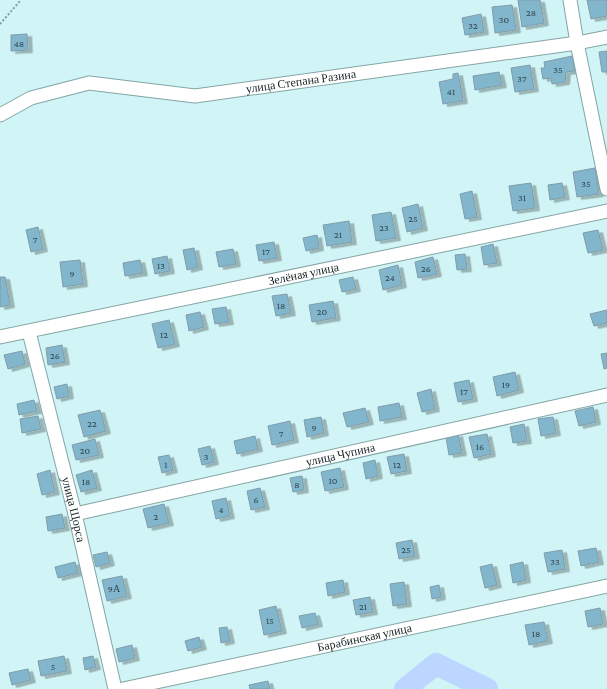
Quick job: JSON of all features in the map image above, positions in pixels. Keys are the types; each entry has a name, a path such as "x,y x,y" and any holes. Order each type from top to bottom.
{"street":[{"path":"570,0 577,43 607,189"},
{"name":"улица Степана Разина","path":"0,115 30,98 89,83 196,96 577,43 607,37"},
{"name":"Зелёная улица","path":"0,337 607,211"},
{"name":"улица Щорса","path":"29,332 75,514 115,689"},
{"name":"улица Чупина","path":"75,514 607,395"},
{"name":"Барабинская улица","path":"123,689 607,586"}],"path":[{"path":"0,24 21,0"}],"building":[{"path":"518,0 540,0 544,23 522,27"},
{"path":"587,0 607,0 607,16 591,19"},
{"path":"512,5 516,30 495,33 492,7"},
{"path":"481,14 484,32 465,35 462,18"},
{"path":"27,34 28,50 11,51 11,35"},
{"path":"607,51 607,72 602,72 599,52"},
{"path":"572,56 575,71 566,72 565,82 552,84 551,78 543,79 541,68 545,68 544,62"},
{"path":"530,65 534,89 515,92 511,68"},
{"path":"499,72 502,85 475,90 473,76"},
{"path":"458,73 463,101 443,104 439,82 453,79 453,74"},
{"path":"595,168 599,194 577,197 573,172"},
{"path":"531,183 535,208 513,211 509,186"},
{"path":"562,183 565,197 550,200 548,185"},
{"path":"472,191 477,217 465,219 460,194"},
{"path":"418,204 423,228 407,232 402,208"},
{"path":"391,212 396,238 376,241 372,215"},
{"path":"349,221 352,242 327,246 323,225"},
{"path":"38,227 43,249 31,252 26,230"},
{"path":"598,230 603,250 588,253 583,233"},
{"path":"317,235 319,248 306,251 303,238"},
{"path":"274,242 277,258 259,261 256,245"},
{"path":"493,244 497,263 484,265 481,247"},
{"path":"194,248 198,267 187,270 183,250"},
{"path":"233,249 236,264 219,267 216,252"},
{"path":"465,254 467,269 457,270 455,255"},
{"path":"167,256 170,271 155,274 152,259"},
{"path":"433,257 437,274 418,278 415,262"},
{"path":"80,260 83,284 63,287 60,262"},
{"path":"140,260 143,273 125,276 123,263"},
{"path":"398,265 402,285 383,290 379,270"},
{"path":"0,277 5,277 10,305 0,307"},
{"path":"353,277 356,289 342,292 339,280"},
{"path":"287,294 291,313 276,316 272,296"},
{"path":"333,301 336,318 312,322 309,305"},
{"path":"226,307 229,322 215,324 212,309"},
{"path":"607,310 607,323 594,326 590,314"},
{"path":"200,312 204,327 189,331 186,315"},
{"path":"169,320 175,344 158,348 152,324"},
{"path":"62,345 65,362 48,365 46,348"},
{"path":"22,351 25,364 8,369 4,355"},
{"path":"607,353 607,368 604,369 601,354"},
{"path":"515,372 519,390 497,396 493,377"},
{"path":"469,380 473,399 458,402 454,383"},
{"path":"67,384 69,396 57,399 54,387"},
{"path":"431,389 435,409 422,412 417,393"},
{"path":"34,400 37,411 19,415 17,404"},
{"path":"399,403 402,417 380,421 378,407"},
{"path":"593,407 596,422 579,426 575,411"},
{"path":"365,408 369,422 347,427 343,413"},
{"path":"100,410 106,431 84,437 78,415"},
{"path":"38,416 41,429 22,433 20,419"},
{"path":"321,417 324,433 307,437 304,420"},
{"path":"553,417 556,433 541,436 538,419"},
{"path":"290,421 294,440 272,445 268,426"},
{"path":"524,424 527,441 513,443 510,427"},
{"path":"458,434 462,453 449,455 446,437"},
{"path":"487,434 491,454 474,458 469,437"},
{"path":"255,436 258,449 237,454 234,441"},
{"path":"95,439 99,455 76,460 72,445"},
{"path":"210,446 214,462 202,465 198,449"},
{"path":"404,454 407,471 391,474 387,457"},
{"path":"169,455 173,470 162,473 158,457"},
{"path":"375,460 378,476 366,479 363,463"},
{"path":"340,468 344,487 325,491 321,472"},
{"path":"50,470 55,492 42,495 37,474"},
{"path":"92,470 97,488 81,492 76,475"},
{"path":"302,476 304,490 293,492 290,478"},
{"path":"260,488 265,507 251,510 247,491"},
{"path":"226,498 230,516 216,519 212,501"},
{"path":"164,504 169,523 148,528 143,509"},
{"path":"62,514 65,528 48,531 46,517"},
{"path":"412,540 415,556 399,559 396,543"},
{"path":"596,548 599,562 581,566 578,551"},
{"path":"562,550 565,569 548,572 544,553"},
{"path":"107,552 110,563 96,567 93,555"},
{"path":"75,562 78,573 58,578 55,567"},
{"path":"523,562 526,580 513,583 510,565"},
{"path":"492,564 497,585 485,588 480,567"},
{"path":"122,576 127,596 107,601 102,580"},
{"path":"343,580 345,592 328,596 326,583"},
{"path":"404,582 407,604 393,606 390,584"},
{"path":"439,585 441,597 432,599 430,587"},
{"path":"370,597 373,612 356,615 353,600"},
{"path":"276,606 282,631 264,635 259,610"},
{"path":"600,608 603,624 588,627 585,611"},
{"path":"315,613 318,624 302,628 299,616"},
{"path":"544,622 548,641 529,645 525,625"},
{"path":"227,627 230,641 221,643 219,628"},
{"path":"199,637 202,647 188,651 185,641"},
{"path":"132,645 135,658 119,662 116,649"},
{"path":"64,656 67,671 41,676 38,661"},
{"path":"93,656 96,667 85,670 83,658"},
{"path":"28,669 31,680 12,685 9,673"},
{"path":"268,681 270,689 250,689 249,685"}],"waterway":[{"path":"405,689 436,664 487,689"}]}
